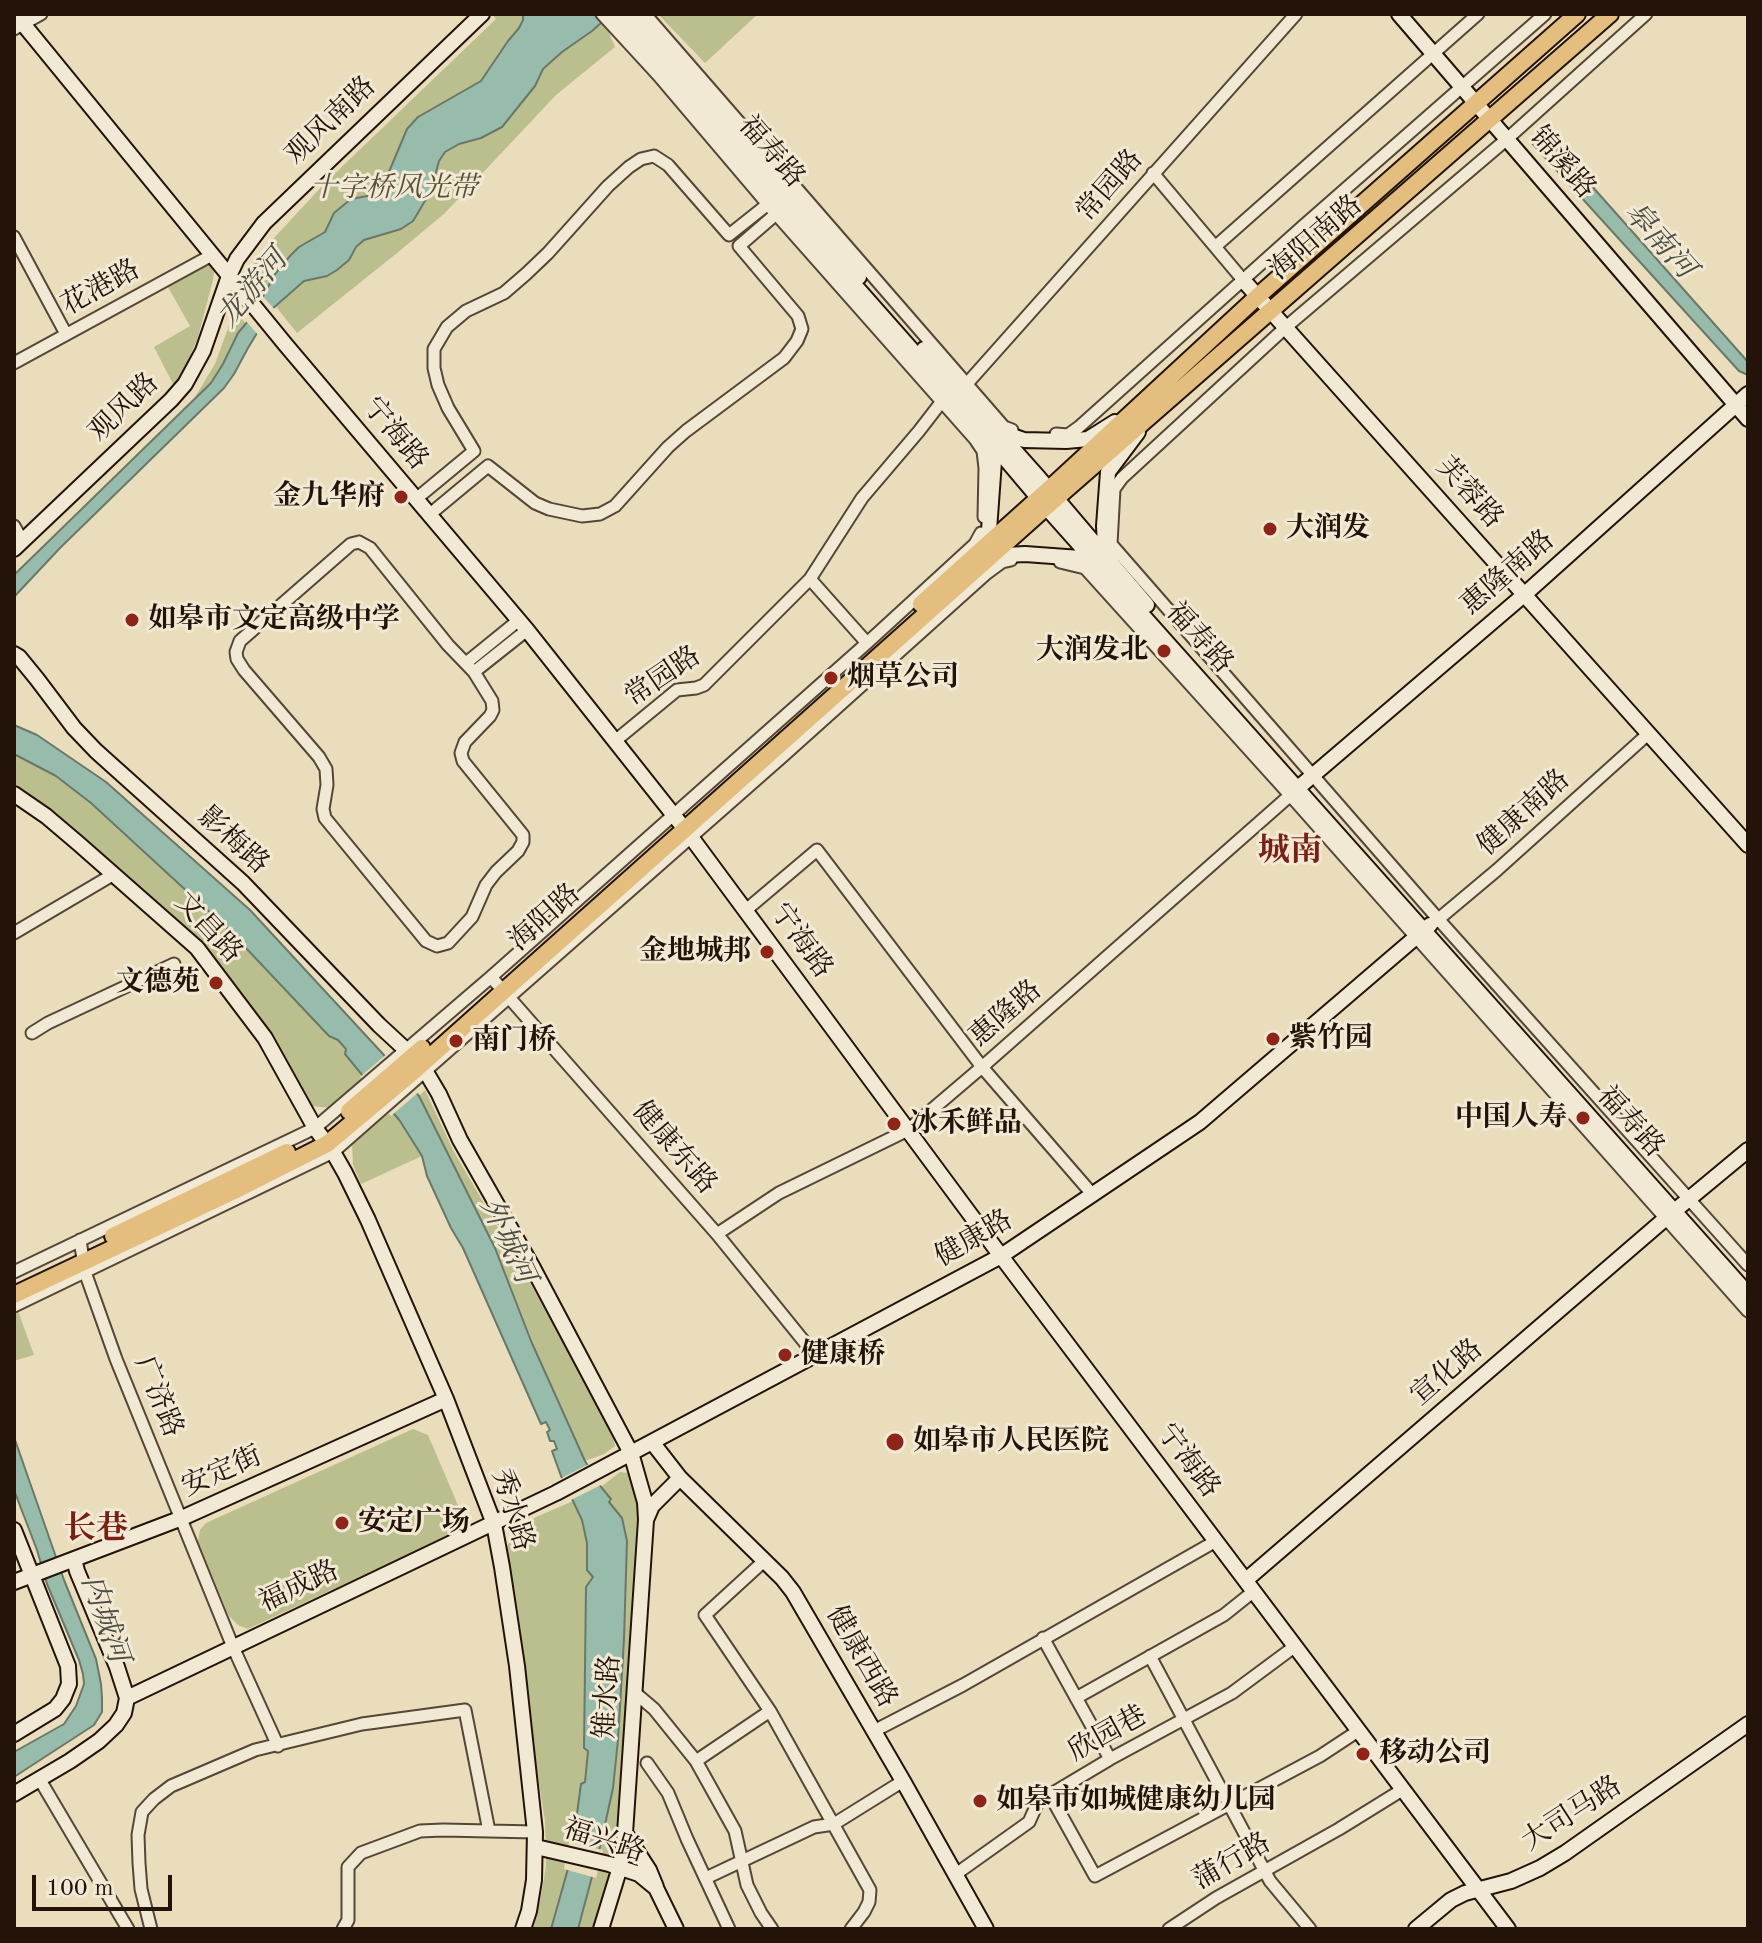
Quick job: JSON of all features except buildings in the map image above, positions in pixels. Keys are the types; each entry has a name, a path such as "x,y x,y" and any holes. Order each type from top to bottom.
{"main road":[{"name":"海阳南路","path":"1140,416 1258,296 1577,14"},
{"name":"海阳南路","path":"1048,498 1140,416 1271,311 1610,14"},
{"name":"海阳路","path":"14,1283 82,1256 324,1140 682,826 1048,498"},
{"name":"海阳路","path":"14,1295 82,1256"}],"street":[{"path":"17,22 41,14"},
{"name":"观风南路","path":"229,276 237,259 264,223 482,14"},
{"path":"602,14 640,28 658,75 776,214 955,392 1004,427 1021,433 1068,435 1545,14"},
{"name":"福寿路","path":"615,14 640,28"},
{"name":"福寿路","path":"632,14 640,28 1106,567 1678,1208 1748,1281"},
{"name":"常园路","path":"615,741 677,690 704,685 810,579 862,498 919,431 1296,14"},
{"name":"锦溪路","path":"1399,14 1748,419"},
{"path":"1216,246 1478,14"},
{"path":"1302,785 1111,544 1114,489 1122,478 1286,327 1507,139 1646,14"},
{"name":"宁海路","path":"17,22 523,625 682,826 1001,1256 1508,1929"},
{"path":"654,156 668,165 739,246 798,316 802,329 797,341 784,358 668,447 615,506 600,514 582,516 549,509 535,503 474,451 438,385 434,349 447,327 466,311 504,293 526,274 629,167 641,159 654,156"},
{"name":"芙蓉路","path":"1153,173 1243,280 1748,845"},
{"path":"729,235 768,204"},
{"path":"739,246 776,214"},
{"path":"14,237 66,334"},
{"name":"花港路","path":"14,363 212,255"},
{"name":"观风路","path":"18,544 185,384 203,351 229,276"},
{"path":"682,826 867,643 975,544 983,530 983,451 955,392"},
{"name":"惠隆南路","path":"1302,785 1525,594 1748,394"},
{"path":"1140,416 1108,472 1104,526 1106,567 1080,558 984,555 989,530 993,435 1024,440 1088,439 1140,416"},
{"path":"416,499 474,451"},
{"path":"429,515 488,466"},
{"path":"14,526 18,544"},
{"path":"359,542 370,548 470,668 492,701 493,710 465,742 461,753 463,761 523,835 523,842 486,885 477,910 462,930 448,943 437,946 426,941 325,818 326,769 244,670 236,652 240,641 351,544 359,542"},
{"path":"682,826 987,573 1002,562 1016,559 1065,562 1085,568 1302,785"},
{"path":"810,579 867,643"},
{"path":"470,668 523,625"},
{"name":"影梅路","path":"14,654 96,751 243,883 413,1064"},
{"name":"健康南路","path":"1427,928 1648,734"},
{"name":"惠隆路","path":"717,1234 779,1193 908,1130 1302,785"},
{"name":"文昌路","path":"14,794 46,816 197,948 265,1038 324,1140"},
{"path":"746,910 817,850 982,1067 1093,1195"},
{"path":"14,933 114,874"},
{"name":"健康路","path":"494,1524 613,1464 1001,1256 1200,1122 1427,928"},
{"path":"32,1033 174,964"},
{"name":"健康东路","path":"500,987 717,1234 815,1355"},
{"path":"413,1064 439,1094 460,1140 533,1268 631,1453"},
{"name":"秀水路","path":"324,1140 368,1220 446,1399 494,1524 517,1666 536,1840 534,1880 523,1929"},
{"name":"宣化路","path":"1250,1585 1748,1150"},
{"path":"1678,1208 1748,1265"},
{"path":"1678,1208 1748,1311"},
{"name":"福寿路","path":"1678,1208 1748,1294"},
{"path":"14,1272 82,1256"},
{"path":"14,1306 82,1256"},
{"name":"广济路","path":"82,1256 116,1359 233,1647 278,1746"},
{"name":"安定街","path":"14,1582 182,1518 446,1399"},
{"name":"健康西路","path":"652,1442 680,1478 793,1592 986,1929"},
{"name":"雉水路","path":"601,1929 614,1866 625,1833 646,1520 645,1502 631,1453"},
{"path":"646,1520 652,1506 680,1478"},
{"name":"福成路","path":"127,1698 494,1524"},
{"path":"14,1530 68,1666 69,1684 55,1709 14,1734"},
{"path":"874,1731 963,1685 1216,1541"},
{"path":"14,1794 99,1741 124,1713 127,1698 117,1667 72,1559"},
{"path":"764,1561 705,1615 770,1711 870,1890 869,1902 851,1929"},
{"path":"1076,1698 1224,1615 1250,1585"},
{"path":"1043,1638 1110,1759"},
{"name":"欣园巷","path":"956,1874 1029,1822 1038,1802 1232,1693 1294,1647"},
{"path":"1150,1656 1270,1881 1310,1929"},
{"path":"634,1692 654,1709 696,1761 735,1831 747,1885 772,1929"},
{"path":"151,1929 141,1889 139,1863 138,1835 142,1812 171,1786 255,1750 362,1724 465,1710 489,1831"},
{"path":"696,1761 770,1711"},
{"name":"大司马路","path":"1416,1929 1451,1900 1465,1893 1483,1896 1553,1861 1748,1724"},
{"path":"1050,1795 1095,1876 1320,1756 1358,1731"},
{"path":"647,1763 668,1793 729,1929"},
{"path":"40,1780 128,1929"},
{"path":"706,1878 814,1827 834,1824 903,1781"},
{"name":"蒲行路","path":"1169,1929 1216,1898 1402,1790"},
{"path":"343,1929 348,1920 348,1867 361,1853 420,1831 489,1831 536,1840"},
{"path":"625,1833 649,1870 656,1888"},
{"name":"福兴路","path":"536,1840 560,1852 639,1874 656,1888 676,1929"}],"green space":[{"name":"十字桥风光带","path":"492,14 631,14 609,33 615,47 556,95 445,213 297,333 253,278 252,266 325,183 496,19"},
{"path":"658,14 758,14 705,63"},
{"path":"208,262 214,272 213,280 198,337 181,378 174,386 154,347 190,326 168,287"},
{"path":"234,312 240,314 246,325 238,333 211,383 192,402 215,364"},
{"path":"14,754 56,776 91,803 228,929 329,1036 338,1040 361,1073 362,1081 347,1098 330,1108 312,1106 303,1099 239,989 213,959 14,789"},
{"path":"425,1090 454,1152 611,1426 615,1446 604,1454 585,1461 531,1341 495,1248 419,1096"},
{"path":"392,1111 422,1156 361,1184 353,1165 352,1142"},
{"path":"18,1311 34,1355 14,1361 14,1313"},
{"name":"安定广场","path":"413,1429 428,1435 452,1491 461,1513 456,1532 248,1629 238,1625 229,1616 198,1541 200,1530 206,1523"},
{"path":"620,1472 628,1473 633,1481 640,1510 639,1607 618,1852 594,1929 578,1929 613,1788 618,1740 627,1541 622,1518 601,1487"},
{"path":"573,1501 582,1520 587,1543 587,1570 593,1577 586,1587 584,1748 588,1751 571,1858 554,1922 551,1929 532,1929 546,1866 545,1821 528,1688 505,1548 527,1521"}],"shaded area":[{"name":"龙游河","path":"523,14 611,14 543,69 535,86 502,127 445,152 439,161 431,191 413,221 401,229 364,240 337,270 327,276 304,281 271,310 224,388 14,597 14,575 211,383 238,333 290,256 325,232 334,213 351,199 375,192 386,179 407,129 418,117 481,81 519,28"},
{"path":"1543,131 1748,362 1748,375 1739,371 1530,141"},
{"path":"14,725 37,735 106,782 250,910 419,1096 495,1248 531,1341 585,1461 622,1518 627,1541 624,1639 613,1788 578,1929 551,1929 571,1858 588,1751 584,1748 586,1587 593,1577 587,1570 587,1543 582,1520 552,1451 557,1449 554,1441 550,1441 547,1432 550,1430 546,1422 541,1424 463,1248 427,1176 422,1156 400,1121 345,1054 346,1049 329,1036 228,929 91,803 56,776 14,754"},
{"path":"14,1437 64,1580 96,1659 102,1712 94,1725 14,1777 14,1752 64,1724 76,1706 84,1684 79,1660 47,1584 14,1490"}],"pier":[{"path":"260,293 276,311 260,337 245,320"},
{"path":"388,1053 420,1091 391,1116 360,1077"},
{"path":"591,1463 603,1484 569,1501 558,1480"},
{"path":"569,1842 603,1850 596,1878 564,1869"}],"place":[{"name":"金九华府","path":"401,497"},
{"name":"大润发","path":"1270,529"},
{"name":"如皋市文定高级中学","path":"132,620"},
{"name":"大润发北","path":"1164,651"},
{"name":"烟草公司","path":"831,678"},
{"name":"金地城邦","path":"767,952"},
{"name":"文德苑","path":"216,983"},
{"name":"紫竹园","path":"1273,1039"},
{"name":"南门桥","path":"456,1041"},
{"name":"中国人寿","path":"1583,1118"},
{"name":"冰禾鲜品","path":"894,1124"},
{"name":"健康桥","path":"785,1355"},
{"name":"如皋市人民医院","path":"895,1442"},
{"name":"安定广场","path":"342,1523"},
{"name":"移动公司","path":"1363,1754"},
{"name":"如皋市如城健康幼儿园","path":"980,1801"}],"district":[{"name":"城南","path":"1290,852"},
{"name":"长巷","path":"96,1530"}],"water label":[{"name":"皋南河","path":"1659,241"},
{"name":"外城河","path":"507,1241"},
{"name":"内城河","path":"104,1619"}]}
